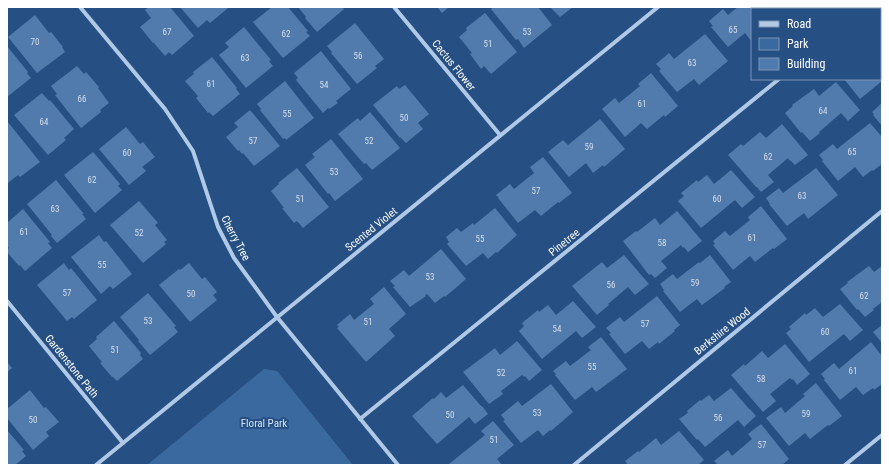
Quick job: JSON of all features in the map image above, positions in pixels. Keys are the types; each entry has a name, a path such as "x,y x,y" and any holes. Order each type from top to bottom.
{"street":[{"name":"Cherry Tree","path":"80,7 166,109 189,145 221,233 234,258 277,317 398,465"},
{"name":"Cactus Flower","path":"394,7 500,135"},
{"name":"Scented Violet","path":"96,465 658,7"},
{"name":"Pinetree","path":"360,419 777,80"},
{"name":"Berkshire Wood","path":"574,465 882,211"},
{"name":"Gardenstone Path","path":"7,301 123,443"},
{"path":"845,465 882,435"}],"green space":[{"name":"Floral Park","path":"264,369 277,371 353,465 147,465"}],"building":[{"path":"149,7 170,7 194,36 172,55 169,52 165,56 140,27 151,18 145,10"},
{"path":"180,7 228,8 210,23 207,20 198,28"},
{"path":"272,7 288,7 308,31 306,32 310,36 283,58 253,22"},
{"path":"298,7 342,7 344,9 317,32"},
{"path":"437,7 449,7 442,13"},
{"path":"494,7 538,7 552,25 524,48 518,39 516,40 491,9"},
{"path":"550,7 573,7 560,17"},
{"path":"738,7 775,8 751,8 751,41 745,33 728,47 711,27 713,26 709,21 723,9 728,15"},
{"path":"485,13 517,52 491,74 484,66 481,69 470,54 472,53 459,37 467,30 466,28"},
{"path":"35,15 49,33 51,32 63,47 65,52 37,73 8,37"},
{"path":"355,23 384,59 375,66 377,68 357,84 327,46"},
{"path":"244,27 271,60 269,61 273,66 246,88 219,55 229,47 225,43"},
{"path":"705,34 728,61 699,85 694,79 677,92 659,71 661,69 656,64 669,53 674,59"},
{"path":"7,46 31,78 7,97"},
{"path":"882,48 882,81 860,99 845,80 881,80"},
{"path":"321,51 351,89 336,101 338,103 329,109 328,108 323,113 296,80 298,78 294,73"},
{"path":"212,57 237,88 236,89 240,94 213,116 209,112 208,113 196,98 198,96 185,81 194,74 193,72"},
{"path":"77,66 84,74 86,72 99,87 98,88 109,103 100,110 101,112 81,128 55,95 57,94 51,86"},
{"path":"651,73 678,106 647,129 641,123 625,137 602,109 615,98 619,103 640,86 638,84"},
{"path":"285,81 314,118 286,140 285,138 283,139 257,104"},
{"path":"836,82 860,110 848,121 841,113 810,141 802,132 801,133 785,113 793,106 792,105 814,89 819,96"},
{"path":"405,85 429,114 418,123 423,129 406,143 400,138 373,105 397,86 399,89"},
{"path":"42,93 49,101 50,100 74,129 64,138 66,140 48,155 14,115"},
{"path":"882,103 882,126 872,112"},
{"path":"250,110 280,146 254,166 226,137 238,127 234,123"},
{"path":"370,112 400,148 372,170 366,163 364,164 338,134 358,118 360,121"},
{"path":"600,119 625,149 604,167 603,165 593,173 586,163 569,177 548,152 563,140 568,145"},
{"path":"7,121 40,162 20,177 18,175 8,183 7,182"},
{"path":"870,123 882,137 882,164 863,177 855,167 838,181 819,155 833,144 837,149"},
{"path":"782,124 808,155 795,165 788,158 768,175 774,182 761,192 728,155 741,144 743,146 760,132 766,138"},
{"path":"126,127 140,144 143,142 155,157 142,167 146,171 129,185 99,149"},
{"path":"331,139 363,179 335,201 305,165 315,157 312,154"},
{"path":"93,152 120,184 118,186 122,190 95,213 64,175"},
{"path":"543,157 572,193 541,216 535,210 518,223 496,195 510,184 514,189 534,173 530,167"},
{"path":"297,168 329,207 303,228 297,221 294,223 271,191 279,184 278,183"},
{"path":"816,168 838,195 808,219 804,213 787,226 766,198 779,188 783,193"},
{"path":"731,170 755,197 742,208 735,200 701,228 678,201 684,196 681,193 697,180 698,182 707,175 714,184"},
{"path":"56,180 84,214 82,214 86,219 57,243 27,204"},
{"path":"139,201 158,223 155,225 167,240 164,242 166,244 143,263 110,225"},
{"path":"761,206 787,239 755,262 750,256 733,270 713,245 715,244 713,241 725,231 730,236 750,220 748,217"},
{"path":"495,208 517,235 488,259 483,253 466,266 447,244 449,242 446,237 457,228 461,232 473,223 474,225"},
{"path":"23,209 50,242 48,243 52,248 25,271 7,252 9,248 7,246 7,223"},
{"path":"677,211 702,241 688,252 681,245 661,261 667,268 655,278 651,274 649,275 623,241 655,218 660,225"},
{"path":"99,235 104,242 106,241 132,274 113,289 110,286 101,294 71,257"},
{"path":"441,249 466,279 445,297 444,296 435,303 427,294 410,307 393,287 395,286 390,281 404,270 409,276"},
{"path":"624,255 649,284 635,295 628,287 597,315 572,286 602,262 607,268"},
{"path":"710,255 731,282 702,305 697,299 680,312 663,291 664,290 660,284 673,274 677,279"},
{"path":"64,263 69,270 71,268 97,300 74,319 72,317 67,321 37,285"},
{"path":"189,263 202,279 205,277 217,292 213,295 217,300 190,322 159,285"},
{"path":"869,266 874,272 882,266 882,302 865,317 858,309 857,310 840,289"},
{"path":"384,287 406,314 389,329 395,336 366,362 337,328 339,327 337,325 350,314 354,320 374,304 370,299"},
{"path":"148,293 176,326 174,327 178,332 150,355 120,317"},
{"path":"657,296 680,325 659,344 658,342 649,349 642,341 625,354 606,328 620,317 624,322"},
{"path":"573,301 596,327 582,338 576,331 542,359 519,331 524,326 522,323 538,310 539,312 548,305 556,315"},
{"path":"840,304 863,330 850,341 844,334 809,362 786,333 791,329 789,327 805,313 806,315 815,308 823,317"},
{"path":"114,321 141,353 140,355 143,359 117,381 100,363 102,362 89,346 97,339 96,337"},
{"path":"882,325 882,343 873,332"},
{"path":"601,337 627,369 596,392 592,387 575,400 553,371 566,361 570,366 591,350 588,347"},
{"path":"517,341 542,370 529,381 522,375 501,391 503,394 489,404 463,372 495,348 500,355"},
{"path":"871,342 882,356 882,384 863,395 856,387 840,400 821,374 834,363 839,369"},
{"path":"785,344 810,374 797,385 793,379 792,380 790,378 770,394 776,401 763,412 731,375 744,364 745,366 762,351 768,358"},
{"path":"7,362 12,368 7,372"},
{"path":"816,383 842,416 810,439 805,433 789,446 766,418 781,407 785,413 805,396 803,394"},
{"path":"551,384 573,412 543,436 538,430 521,443 503,421 505,420 501,415 518,401 522,406"},
{"path":"463,385 488,414 475,424 469,417 437,444 412,416 441,392 446,398"},
{"path":"731,388 756,416 744,427 738,420 705,447 679,419 688,413 687,411 700,400 701,401 709,395 714,401"},
{"path":"30,390 44,408 46,407 59,422 46,432 49,436 33,450 7,418 7,409"},
{"path":"493,421 514,445 497,459 502,465 449,464 485,435 481,431"},
{"path":"761,424 789,459 782,465 716,465 717,464 714,461 728,450 732,456 752,439 748,434"},
{"path":"7,430 24,450 22,451 26,456 15,465 7,465"},
{"path":"679,431 704,460 698,465 628,465 625,461 656,438 661,445"}]}
